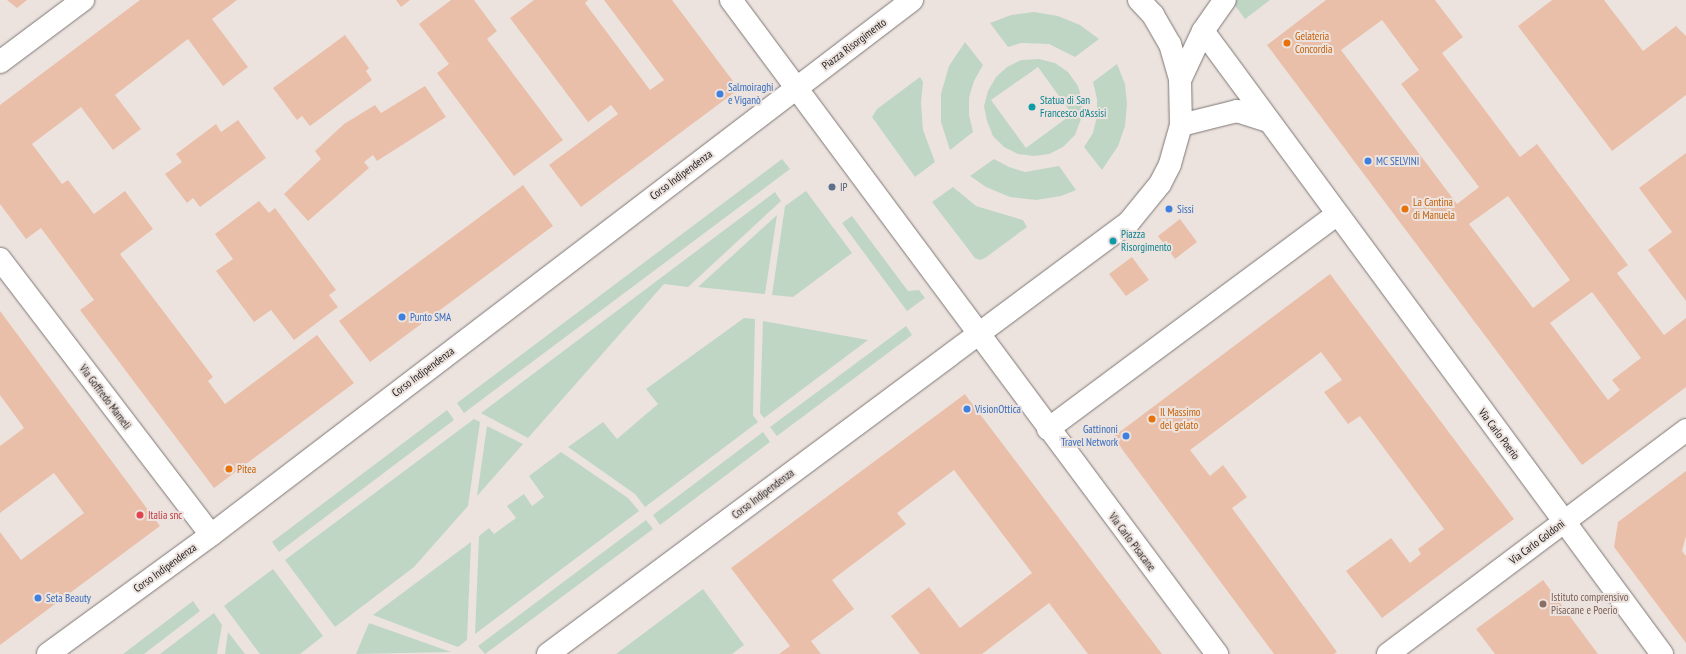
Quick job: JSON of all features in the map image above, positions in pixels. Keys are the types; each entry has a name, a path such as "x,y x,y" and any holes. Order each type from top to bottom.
{"street":[{"path":"1,61 83,0"},
{"name":"Piazza Risorgimento","path":"796,87 912,0"},
{"path":"978,334 1129,222 1145,205 1170,164 1181,125 1180,80 1170,44 1153,15 1139,0"},
{"path":"1180,80 1203,31 1225,0"},
{"path":"733,1 1048,429 1336,215 1203,31"},
{"name":"Corso Indipendenza","path":"48,654 211,535 796,87"},
{"path":"1181,125 1237,111 1267,121"},
{"name":"Via Carlo Poerio","path":"1336,215 1662,654"},
{"name":"Via Goffredo Mameli","path":"0,260 211,535"},
{"name":"Corso Indipendenza","path":"548,654 978,334"},
{"name":"Via Carlo Pisacane","path":"1048,429 1217,654"},
{"name":"Via Carlo Goldoni","path":"1388,654 1686,430"}],"green space":[{"path":"1231,0 1270,0 1245,19"},
{"path":"1034,12 1058,16 1080,25 1099,39 1075,57 1049,44 1021,43 1008,47 990,23 1011,15"},
{"path":"965,42 983,65 974,81 969,98 969,115 973,132 950,150 941,122 941,94 949,66"},
{"path":"1039,59 1055,63 1068,72 1078,86 1083,103 1081,119 1075,135 1063,147 1049,154 1034,156 1018,154 1004,147 993,136 987,121 984,106 988,91 996,77 1007,67 1021,60","holes":["1038,67 1072,114 1026,148 991,100"]},
{"path":"1117,64 1125,84 1127,104 1125,126 1118,146 1102,170 1084,147 1093,133 1097,116 1097,99 1093,82"},
{"path":"920,77 923,82 921,103 923,130 935,162 915,177 872,117 877,109"},
{"path":"782,159 790,169 464,413 457,403"},
{"path":"994,159 1009,167 1025,172 1059,166 1076,190 1061,196 1036,200 1010,197 986,187 970,176"},
{"path":"953,187 976,206 1023,220 1027,227 985,258 980,260 975,258 932,202"},
{"path":"806,191 852,253 793,297 772,295 785,206"},
{"path":"775,192 781,201 688,287 664,284 528,438 481,413"},
{"path":"777,215 765,294 698,287"},
{"path":"852,216 908,291 919,290 925,298 907,311 842,223"},
{"path":"744,318 755,319 753,415 758,422 645,507 635,494 568,447 603,422 617,439 658,404 646,389"},
{"path":"763,321 868,340 764,418 760,413"},
{"path":"906,326 912,335 777,436 770,427"},
{"path":"447,410 454,420 279,552 272,542"},
{"path":"474,419 480,422 468,506 414,567 335,627 285,560"},
{"path":"487,426 523,444 477,496"},
{"path":"763,432 770,442 660,525 653,515"},
{"path":"561,452 628,498 639,511 475,634 479,536 489,528 494,534 516,518 507,506 524,494 532,506 544,497 529,476"},
{"path":"646,520 653,529 485,654 478,646"},
{"path":"471,542 467,640 458,647 373,615"},
{"path":"273,569 323,636 300,654 260,654 224,606"},
{"path":"703,589 744,645 732,654 616,654"},
{"path":"193,601 200,611 144,654 123,654"},
{"path":"214,613 222,625 217,654 160,654"},
{"path":"369,623 451,652 356,654"},
{"path":"228,632 245,654 225,654"}],"building":[{"path":"7,0 27,0 17,8"},
{"path":"140,0 237,0 212,19 248,67 223,86 188,39 115,95 141,129 113,150 81,107 32,144 62,184 68,180 94,214 125,191 153,229 120,254 213,377 208,381 225,404 317,335 354,383 214,488 80,310 94,300 41,228 26,239 0,204 0,105"},
{"path":"396,0 410,0 401,7"},
{"path":"451,0 474,0 497,31 487,39 563,140 514,176 437,73 449,64 419,24"},
{"path":"534,0 588,0 585,3 650,90 664,80 604,0 672,0 739,89 581,207 549,165 618,114 611,105 588,122 510,18"},
{"path":"1326,0 1435,0 1463,37 1442,53 1520,157 1537,144 1628,265 1617,273 1664,335 1686,318 1686,387 1582,465 1267,45","holes":["1382,20 1419,70 1401,84 1479,187 1457,204 1341,50","1508,196 1570,280 1533,308 1469,224","1592,292 1641,358 1612,380 1620,390 1608,400 1550,323"]},
{"path":"1552,0 1604,0 1643,51 1676,26 1686,36 1686,95 1612,151 1518,26"},
{"path":"345,35 369,68 366,71 372,80 310,126 302,116 297,120 273,88"},
{"path":"425,86 446,117 377,161 373,155 364,162 369,168 308,221 284,194 321,159 315,151 344,124 375,105 381,113"},
{"path":"238,120 266,158 200,207 193,198 187,203 165,174 182,162 176,154 216,124 221,132"},
{"path":"1686,153 1686,301 1648,250 1672,232 1639,188"},
{"path":"523,185 553,226 370,362 339,321"},
{"path":"259,201 269,213 275,208 336,290 329,295 338,307 294,340 271,310 254,322 216,271 233,259 215,234"},
{"path":"1180,219 1197,242 1175,259 1158,236"},
{"path":"1132,257 1149,280 1126,296 1109,274"},
{"path":"1330,274 1514,519 1382,618 1346,571 1391,538 1410,563 1421,554 1418,549 1444,529 1360,416 1348,424 1324,392 1342,380 1321,352 1190,450 1210,476 1223,465 1247,497 1232,508 1337,652 1334,654 1274,654 1113,437"},
{"path":"0,311 160,526 0,645 0,532 21,560 84,513 54,473 0,513 0,446 24,428 0,395"},
{"path":"965,394 1162,654 1088,654 1049,603 982,654 920,654 891,616 929,587 960,628 1032,573 954,470 897,513 906,524 832,580 854,609 811,641 821,654 779,654 790,646 731,568"},
{"path":"1686,471 1686,536 1682,551 1686,556 1686,643 1614,547 1618,522"},
{"name":"Istituto comprensivo Pisacane e Poerio","path":"1543,580 1598,654 1495,654 1476,629"}],"place":[{"name":"Gelateria Concordia","path":"1287,43"},
{"name":"Salmoiraghi e Viganò","path":"720,94"},
{"name":"Statua di San Francesco d'Assisi","path":"1032,107"},
{"name":"MC SELVINI","path":"1368,161"},
{"name":"IP","path":"832,187"},
{"name":"Sissi","path":"1169,209"},
{"name":"La Cantina di Manuela","path":"1405,209"},
{"name":"Piazza Risorgimento","path":"1113,241"},
{"name":"Punto SMA","path":"402,317"},
{"name":"VisionOttica","path":"967,409"},
{"name":"Il Massimo del gelato","path":"1152,419"},
{"name":"Gattinoni Travel Network","path":"1126,436"},
{"name":"Pitea","path":"229,469"},
{"name":"Italia snc","path":"140,515"},
{"name":"Seta Beauty","path":"38,598"},
{"name":"Istituto comprensivo Pisacane e Poerio","path":"1543,604"}]}
